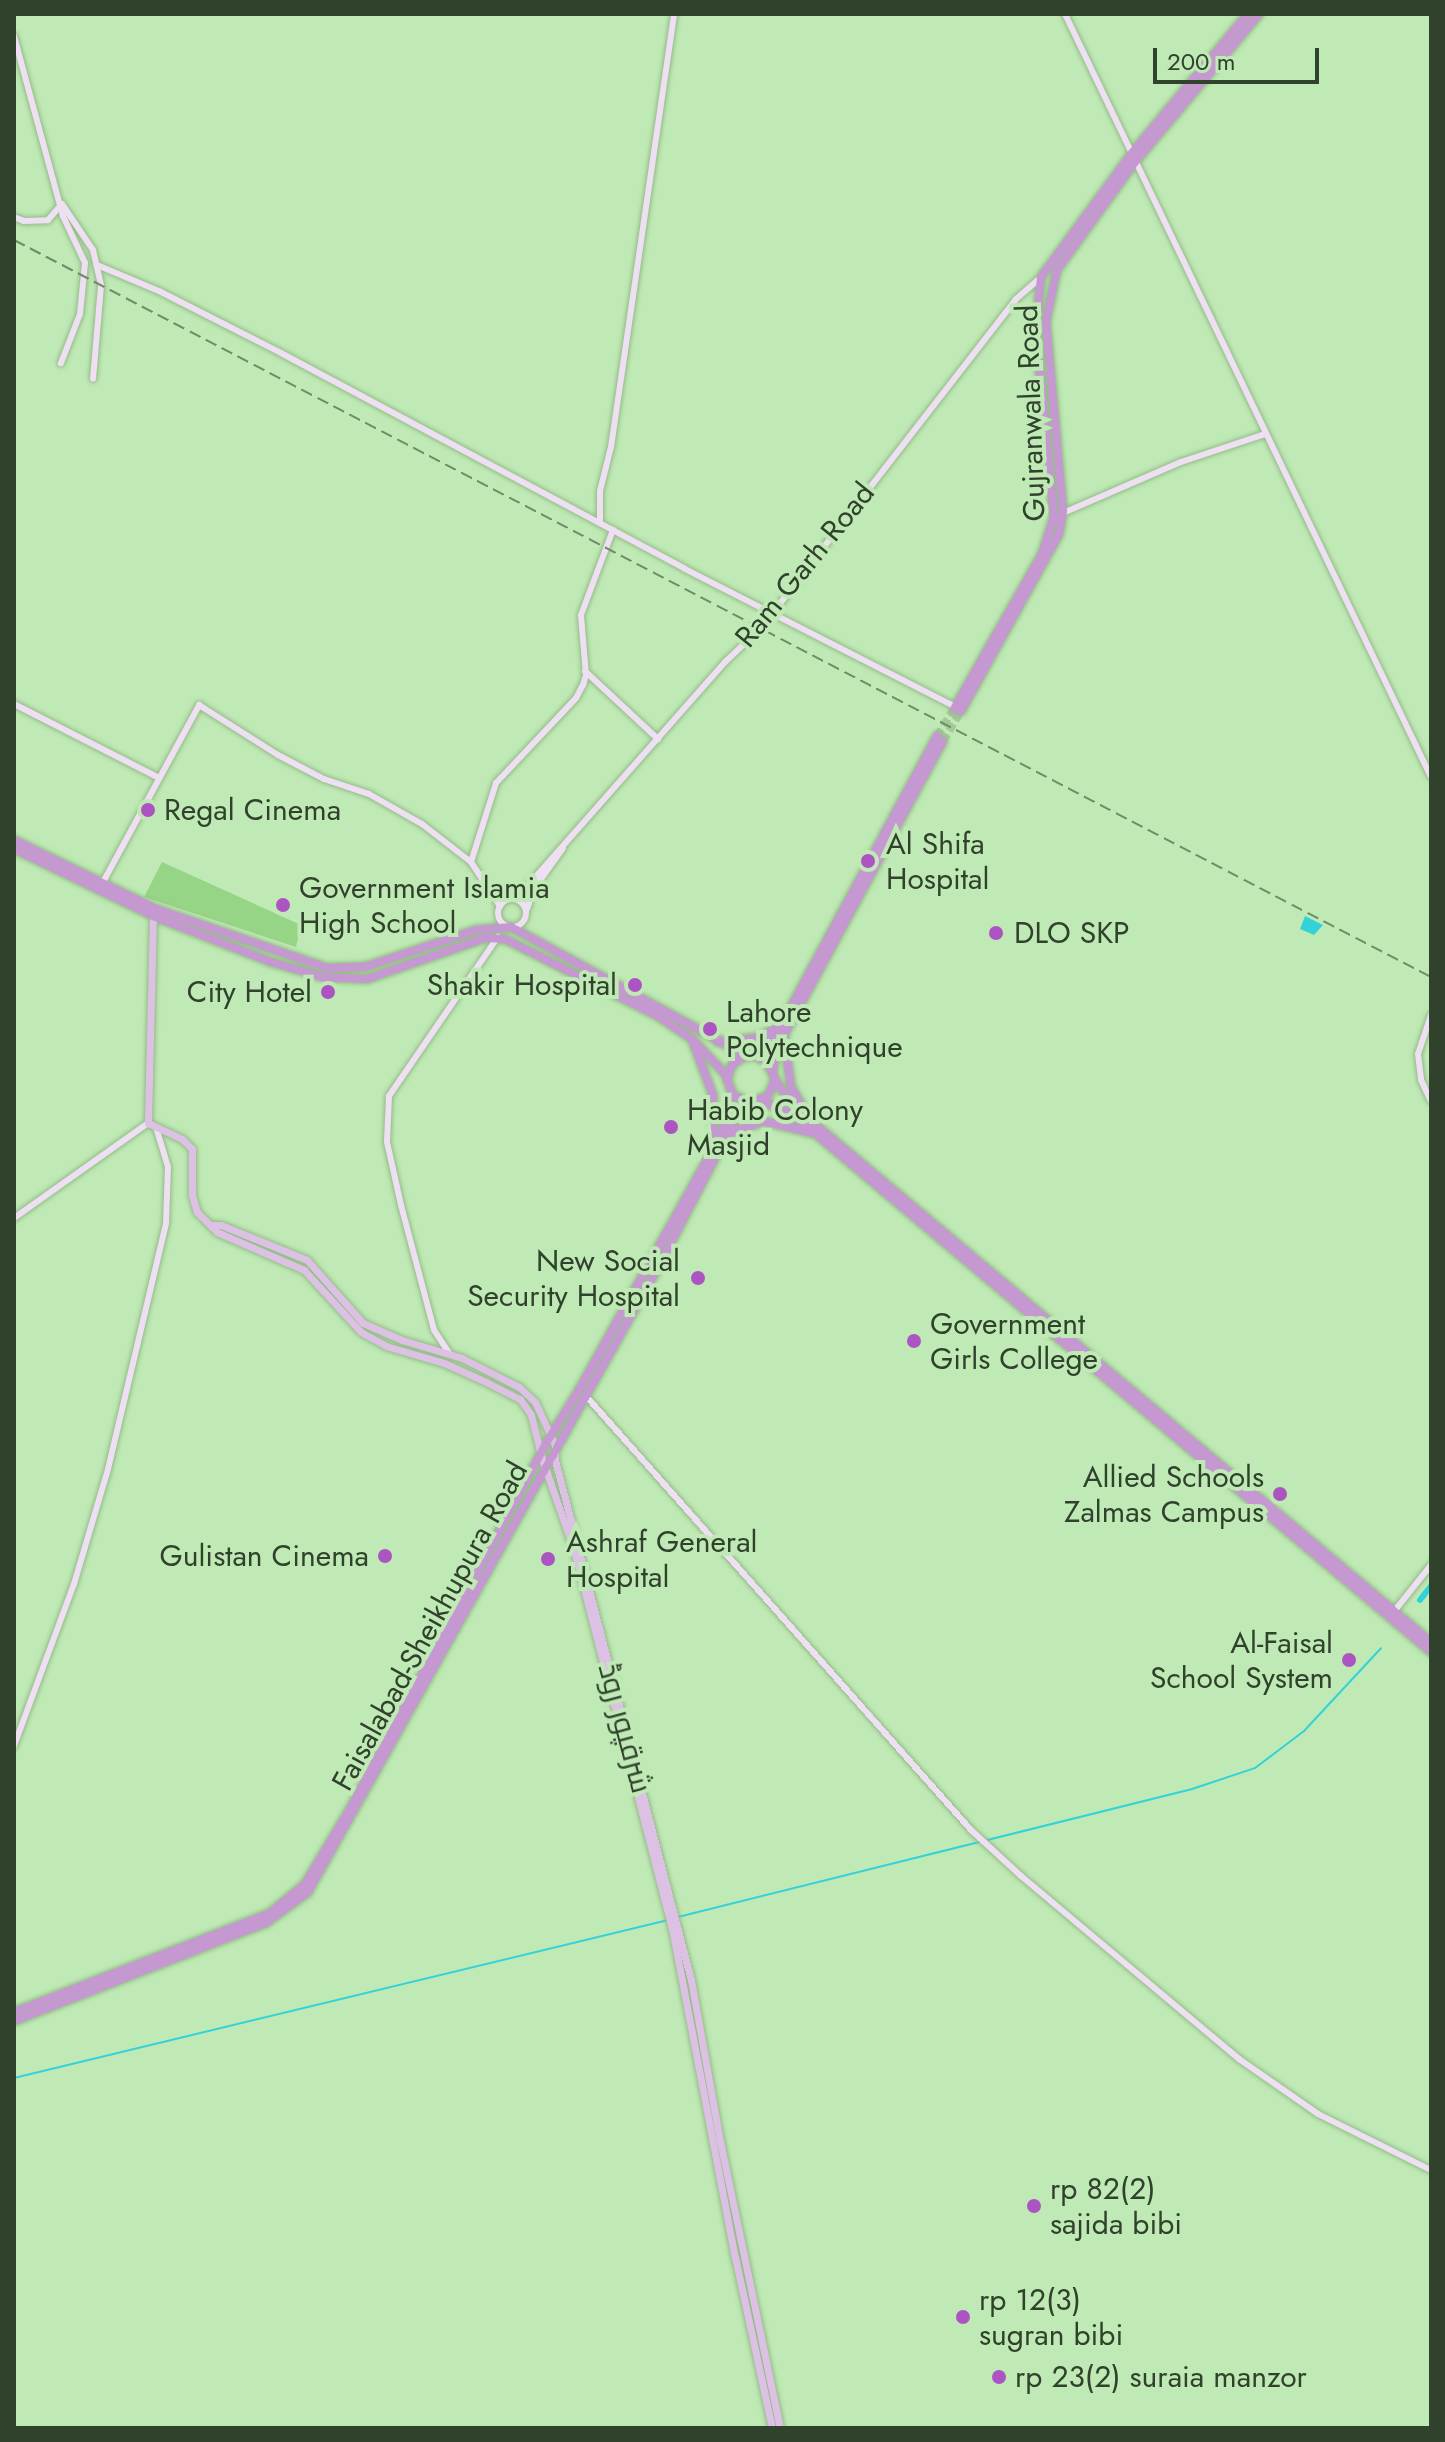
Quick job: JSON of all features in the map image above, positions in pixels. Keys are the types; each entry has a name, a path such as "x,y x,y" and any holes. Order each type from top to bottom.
{"highway":[{"name":"Gujranwala Road","path":"955,709 1050,555 1063,513 1048,392 1036,329 1041,277 1248,14"},
{"name":"Gujranwala Road","path":"955,709 1049,536 1054,504 1046,322 1053,281 1133,157 1259,14"},
{"path":"728,1077 734,1063 768,1045 780,1026 940,739 776,1050 771,1092 757,1102"},
{"path":"14,840 156,909 309,964 341,970 365,967 479,929 511,927 717,1042 766,1061 792,1104 818,1132"},
{"path":"14,849 153,916 307,974 367,979 495,937"},
{"path":"493,927 490,933 495,937 571,970 691,1038 728,1077 731,1092 739,1100 757,1102 789,1113 818,1132 1392,1614 1431,1652"},
{"path":"476,942 481,934 479,929"},
{"path":"228,946 232,936"},
{"path":"717,1042 757,1038 780,1026"},
{"path":"784,1036 791,1087 818,1132"},
{"path":"691,1038 713,1095 713,1149"},
{"name":"Faisalabad-Sheikhupura Road","path":"14,2021 195,1948 270,1913 305,1884 350,1809 550,1437 713,1149 728,1118 731,1092"},
{"name":"Faisalabad-Sheikhupura Road","path":"14,2012 276,1918 308,1892 555,1453 735,1120 757,1102"},
{"path":"728,1134 764,1121 818,1132"},
{"path":"1392,1614 1431,1642"}],"main road":[{"path":"153,916 151,1110 148,1123 182,1139 192,1149 195,1206 201,1218 217,1232 304,1270 361,1332 386,1346 444,1363 520,1399 527,1392 449,1353 402,1340 363,1323 307,1260 221,1225 212,1225"},
{"name":"شرقپور روڈ","path":"527,1392 535,1402 555,1453 669,1907"},
{"name":"شرقپور روڈ","path":"520,1399 531,1415 574,1550 673,1921 780,2428"},
{"name":"شرقپور روڈ","path":"673,1921 735,2257 772,2428"}],"street":[{"path":"600,523 600,491 611,447 674,14"},
{"path":"1065,14 1431,777"},
{"path":"14,36 63,216 80,246 86,273 80,314 61,363"},
{"path":"14,217 24,221 48,220 62,204"},
{"path":"62,204 86,238 97,265 101,286 93,379"},
{"path":"97,265 173,297 269,346 955,709"},
{"name":"Ram Garh Road","path":"510,898 524,890 725,662 761,628 769,613 1016,299 1041,277"},
{"path":"1063,513 1197,456 1265,434"},
{"path":"471,862 496,783 576,698 586,679 581,615 613,530"},
{"path":"585,671 658,739"},
{"path":"14,704 159,778"},
{"path":"102,884 195,708 204,706 278,755 324,779 386,802 422,824 471,862 500,906 500,919 511,927 523,922 527,910 522,902 510,898 500,906"},
{"name":"Ram Garh Road","path":"527,910 534,889 563,848"},
{"path":"449,1353 434,1330 401,1205 387,1142 389,1096 495,937"},
{"path":"1431,1015 1418,1054 1421,1080 1431,1101"},
{"path":"14,1218 148,1123"},
{"path":"14,1746 74,1584 104,1481 166,1223 168,1167 156,1127"},
{"path":"586,1396 993,1850 1140,1973 1195,2026 1239,2059 1318,2114 1431,2170"},
{"path":"1392,1614 1431,1565"}],"green space":[{"path":"162,862 301,925 296,947 144,897"}],"water":[{"path":"1305,916 1323,925 1314,935 1300,929"}],"waterway":[{"path":"1420,1600 1431,1586"},
{"path":"678,1917 1192,1789 1255,1768 1304,1731 1381,1648"},
{"path":"14,2078 668,1920"}],"tunnel":[{"path":"937,736 954,709"},
{"path":"943,741 961,711"}],"railway":[{"path":"14,240 1431,977"}],"place":[{"name":"Regal Cinema","path":"148,810"},
{"name":"Al Shifa Hospital","path":"868,861"},
{"name":"Government Islamia High School","path":"283,905"},
{"name":"DLO SKP","path":"996,933"},
{"name":"Shakir Hospital","path":"635,985"},
{"name":"City Hotel","path":"328,992"},
{"name":"Lahore Polytechnique","path":"710,1029"},
{"name":"Habib Colony Masjid","path":"671,1127"},
{"name":"New Social Security Hospital","path":"698,1278"},
{"name":"Government Girls College","path":"914,1341"},
{"name":"Allied Schools Zalmas Campus","path":"1280,1494"},
{"name":"Gulistan Cinema","path":"385,1556"},
{"name":"Ashraf General Hospital","path":"548,1559"},
{"name":"Al-Faisal School System","path":"1349,1660"},
{"name":"rp 82(2) sajida bibi","path":"1034,2206"},
{"name":"rp 12(3) sugran bibi","path":"963,2317"},
{"name":"rp 23(2) suraia manzor","path":"999,2377"}]}
